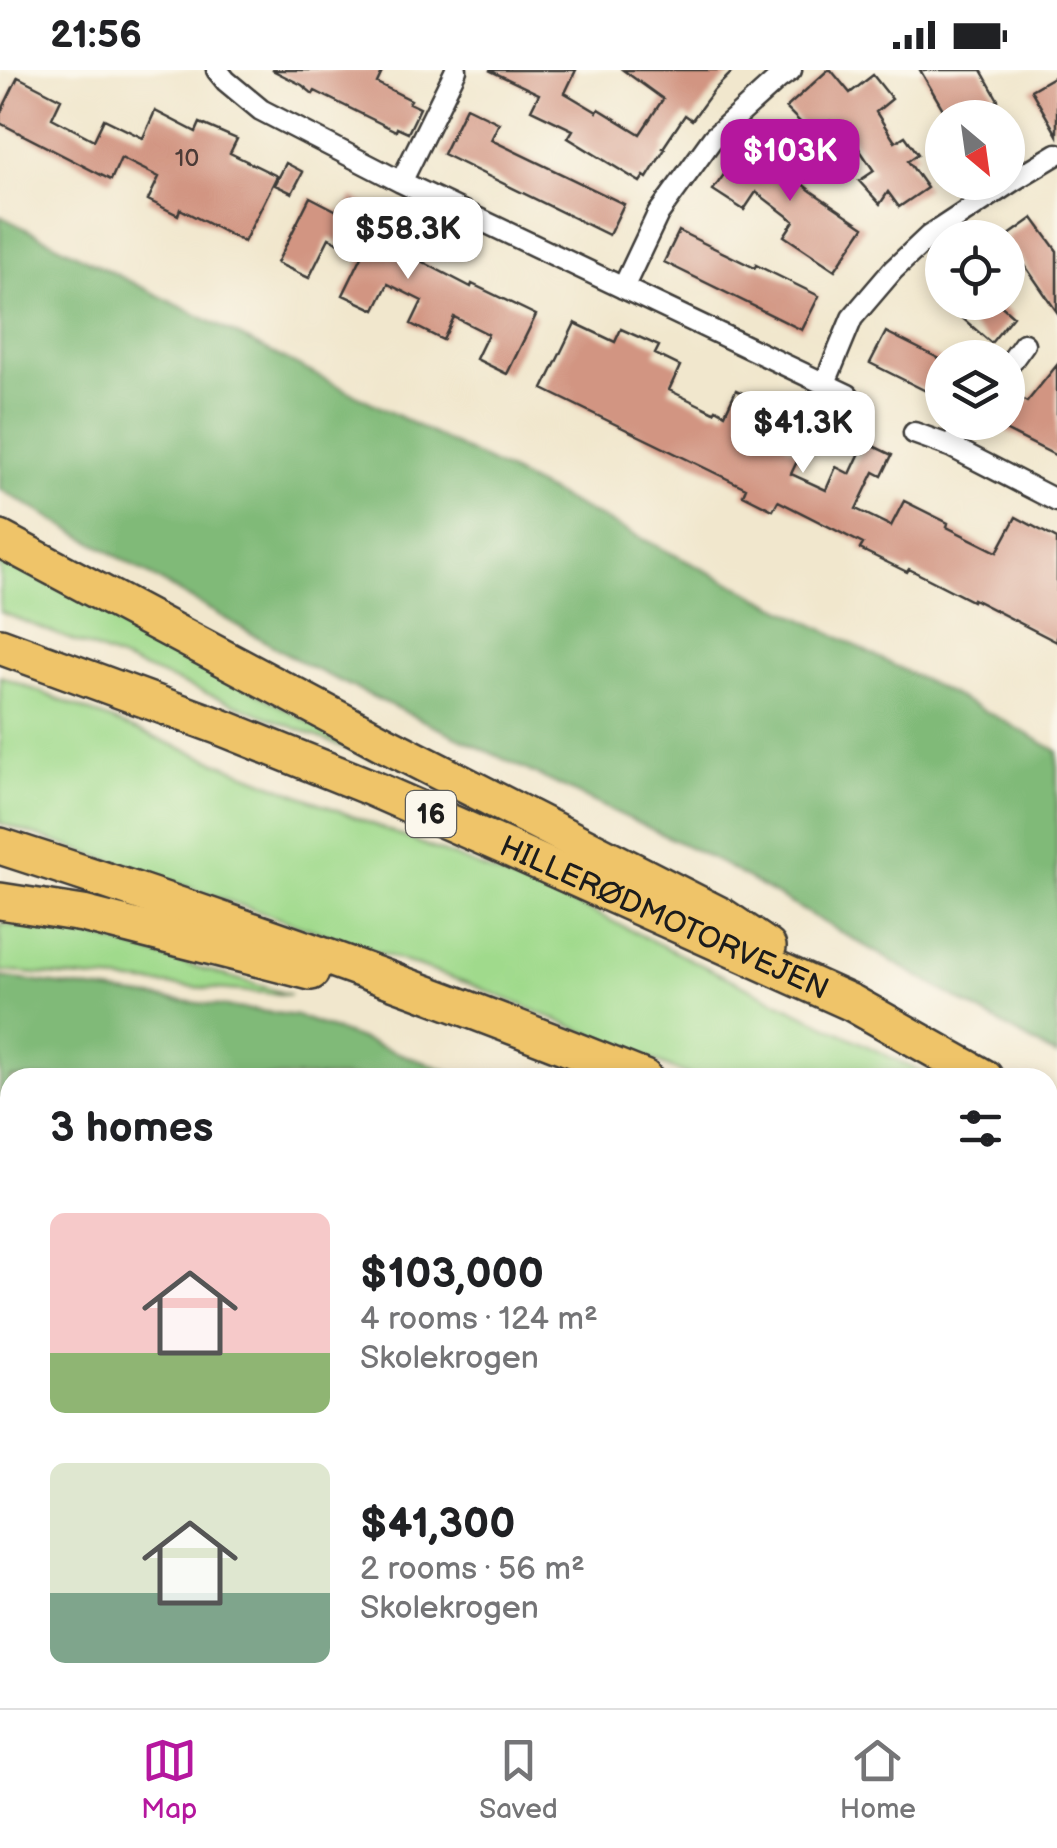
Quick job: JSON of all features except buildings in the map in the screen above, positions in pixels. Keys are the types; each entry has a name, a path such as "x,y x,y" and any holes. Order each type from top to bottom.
{"highway":[{"path":"0,539 385,744 722,916 852,1003"},
{"name":"HILLERØDMOTORVEJEN","path":"0,646 367,786 852,1003 967,1068"},
{"path":"0,846 145,892 484,1013 619,1068"},
{"path":"0,901 84,914 484,1013"}],"street":[{"path":"217,70 261,110 401,182 848,395"},
{"path":"401,182 456,70"},
{"path":"623,288 658,214 713,138 790,70"},
{"path":"825,382 852,318 917,247 1057,154"},
{"path":"914,433 950,446 1057,501"},
{"path":"950,446 954,440"}],"green space":[{"path":"0,216 997,717 1057,751 1057,1056 712,858 306,665 0,489"},
{"path":"0,548 374,759 0,612"},
{"path":"0,676 593,912 913,1068 671,1068 473,985 0,823"},
{"path":"0,924 80,932 290,995 0,971"},
{"path":"0,977 297,1016 439,1068 0,1068"}]}
